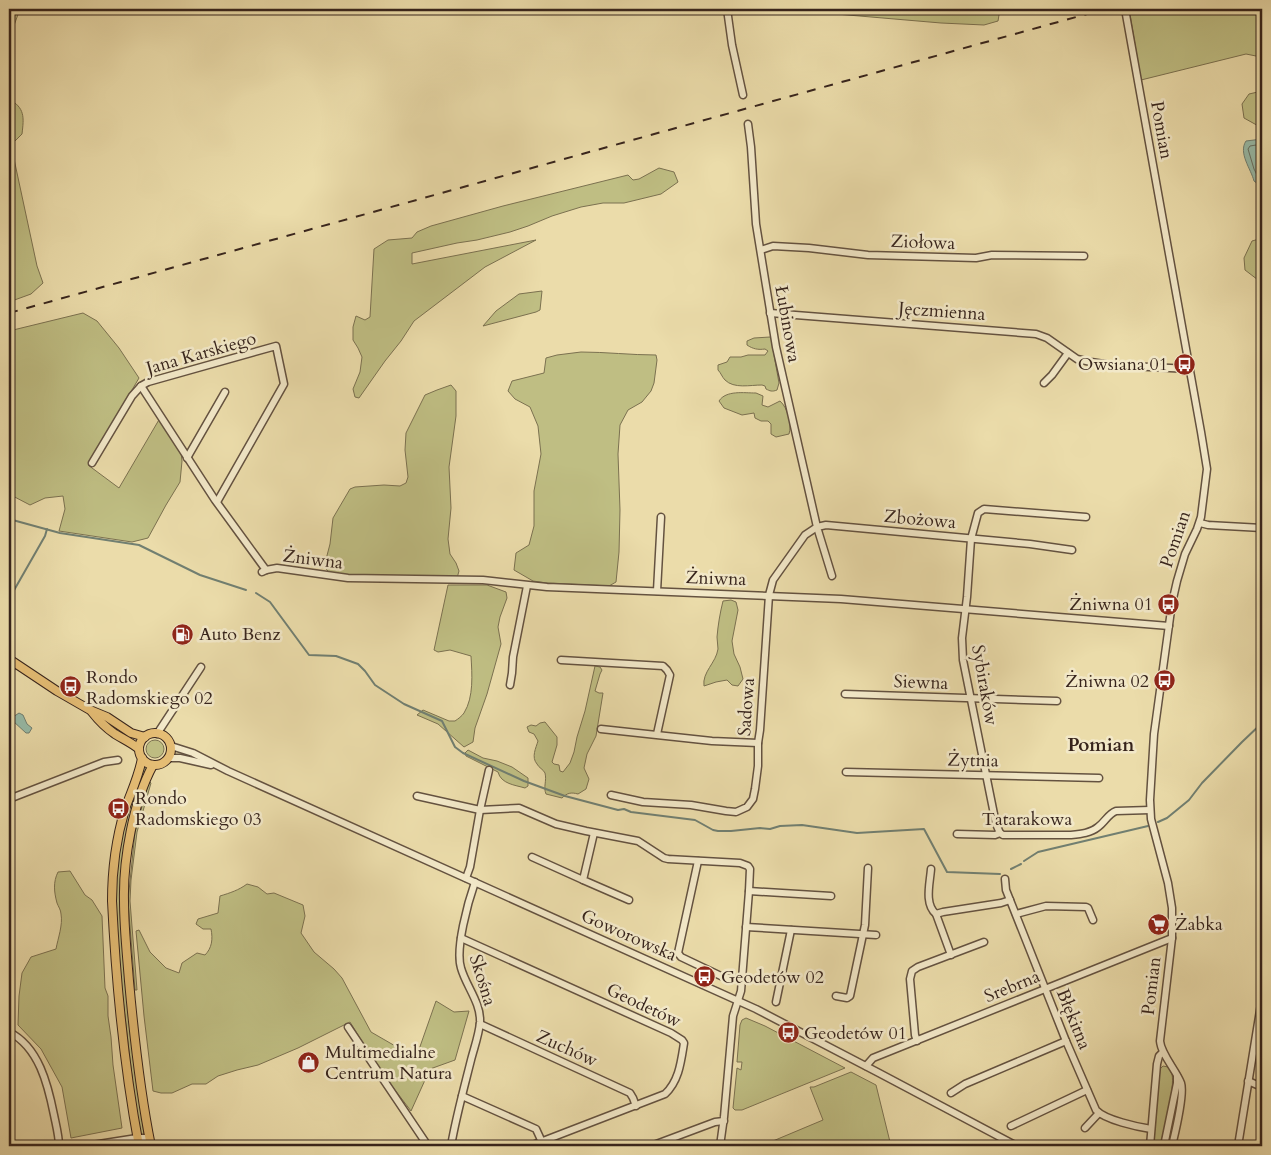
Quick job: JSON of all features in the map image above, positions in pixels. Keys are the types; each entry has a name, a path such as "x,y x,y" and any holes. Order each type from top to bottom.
{"main road":[{"path":"12,661 90,710 107,717 131,733 145,737"},
{"path":"90,710 101,724 139,749 144,761 153,765 162,764 168,758 171,746 166,738 157,734 145,737 139,749"},
{"path":"138,1142 122,1034 112,901 114,864 119,836 125,810 139,773 142,758"},
{"path":"150,1142 133,1023 124,902 126,864 133,823 139,800 153,765"}],"street":[{"path":"728,9 732,45 743,95"},
{"name":"Pomian","path":"1125,9 1202,432 1207,469 1200,523 1185,554 1172,603 1154,734 1150,810 1164,866 1170,896 1172,920 1172,938 1160,1041 1160,1047 1177,1074 1182,1086 1182,1098 1172,1146"},
{"name":"Łubinowa","path":"748,124 756,224 770,313 817,527"},
{"name":"Ziołowa","path":"761,250 773,246 868,255 976,258 992,255 1084,256"},
{"name":"Jęczmienna","path":"770,313 1036,334 1047,338 1077,358 1110,365 1190,369"},
{"name":"Jana Karskiego","path":"141,386 148,382 276,346 284,384 217,502"},
{"path":"1044,383 1068,353"},
{"path":"92,464 132,396 141,386 217,502"},
{"path":"188,458 224,392"},
{"name":"Żniwna","path":"217,502 264,571 277,568 348,578 483,580 527,586 841,598 1169,626"},
{"name":"Sybiraków","path":"1000,833 996,824 963,660 962,649 971,539 978,514 984,509 1086,517"},
{"path":"657,591 661,517"},
{"path":"1200,523 1262,528"},
{"name":"Zbożowa","path":"817,527 826,525 1030,544 1072,550"},
{"path":"817,527 832,576"},
{"name":"Sadowa","path":"611,795 643,802 691,805 736,812 748,807 753,799 758,766 769,595 773,580 805,535 817,527"},
{"path":"510,685 513,657 527,586"},
{"path":"561,660 663,666 670,675 657,734"},
{"path":"9,672 12,661"},
{"path":"157,734 201,667"},
{"name":"Siewna","path":"845,694 1057,701"},
{"path":"601,728 712,741 758,743"},
{"name":"Goworowska","path":"171,746 193,753 738,1001 866,1066 1009,1144 1017,1146"},
{"name":"Goworowska","path":"168,758 180,758 221,767"},
{"path":"9,799 104,762 118,760"},
{"path":"466,878 470,867 489,770"},
{"name":"Żytnia","path":"846,772 1098,778"},
{"path":"417,796 480,810 519,808 556,824 638,841 666,858 746,865 750,870 742,979 733,1016 724,1122 720,1146"},
{"name":"Tatarakowa","path":"956,834 1082,833 1094,830 1111,813 1116,811 1150,810"},
{"path":"583,880 594,833"},
{"path":"532,857 629,900"},
{"path":"698,861 678,953 681,957 723,977 742,979"},
{"path":"836,996 848,998 850,996 865,925 868,868"},
{"path":"931,869 929,901 931,908 936,914 951,955"},
{"name":"Błękitna","path":"1005,879 1006,890 1066,1041 1099,1113"},
{"name":"Skośna","path":"451,1146 480,1024 478,1007 461,970 459,952 475,882"},
{"path":"749,891 831,896"},
{"path":"936,914 1010,900"},
{"path":"1016,914 1046,906 1086,907 1093,920"},
{"path":"746,927 876,935"},
{"path":"776,1002 791,930"},
{"name":"Geodetów","path":"461,938 663,1029 684,1043 677,1078 665,1094 530,1146"},
{"name":"Srebrna","path":"866,1066 873,1058 1172,938"},
{"path":"917,1041 910,979 912,972 918,967 984,942"},
{"path":"1240,1146 1248,1082 1261,1017 1262,998"},
{"name":"Zuchów","path":"480,1024 630,1093 636,1106"},
{"path":"348,1027 428,1146"},
{"path":"9,1032 26,1046 40,1067 46,1081 54,1114 59,1146"},
{"path":"951,1094 965,1084 1066,1041"},
{"name":"Pomian","path":"1150,1146 1157,1064 1159,1056 1163,1052"},
{"path":"1164,1146 1177,1083 1177,1074"},
{"path":"1248,1082 1262,1087"},
{"path":"1011,1126 1087,1090"},
{"path":"462,1096 536,1129 542,1142"},
{"path":"1085,1128 1099,1113 1123,1123 1151,1129"},
{"path":"651,1146 715,1122 724,1122"},
{"path":"86,1146 150,1142"}],"shaded area":[{"path":"9,9 20,9 9,39"},
{"path":"778,9 1000,9 998,21 984,25"},
{"path":"1129,9 1262,9 1262,54 1256,56 1246,54 1141,80"},
{"path":"1262,91 1262,128 1244,118 1242,104 1249,94"},
{"path":"9,99 18,106 22,114 22,134 11,145 37,266 43,283 31,294 9,302"},
{"path":"659,168 674,172 678,182 661,194 624,203 603,203 581,207 510,232 412,253 412,264 536,240 485,267 414,321 359,398 355,397 353,389 360,372 362,357 353,340 353,327 356,316 365,320 370,317 374,249 388,240 412,238 417,232 431,226 628,175 633,180 639,179"},
{"path":"1262,239 1262,283 1245,270 1244,258 1252,241"},
{"path":"542,291 540,310 483,326 496,311 519,294"},
{"path":"83,313 97,321 119,348 139,378 88,465 119,488 160,418 180,443 182,461 180,482 148,538 132,542 59,531 65,509 63,496 45,498 30,505 9,494 9,331"},
{"path":"770,337 779,383 777,390 770,391 762,385 737,386 725,380 718,370 718,365 727,362 730,357 765,355 768,351 751,347 747,345 747,341 754,338"},
{"path":"581,352 656,355 657,360 651,391 642,402 628,410 620,425 618,454 619,552 616,582 609,586 533,581 514,570 516,553 529,545 534,526 534,491 541,454 538,426 530,407 515,399 508,391 512,381 544,373 546,358"},
{"path":"451,385 456,391 456,416 449,467 451,508 448,539 450,554 459,571 457,578 330,573 324,567 330,544 333,518 350,489 384,485 400,486 406,483 408,477 405,450 406,433 425,395"},
{"path":"756,393 763,396 762,405 768,407 780,401 783,404 789,417 789,434 776,437 771,434 771,424 768,421 761,421 755,418 754,413 742,415 724,408 719,401 726,395"},
{"path":"448,585 487,585 506,592 507,598 498,627 501,644 487,694 475,728 473,742 464,747 438,724 417,715 423,710 449,721 455,721 464,713 469,700 472,685 471,656 450,650 438,652 434,650"},
{"path":"731,600 736,602 738,610 732,641 734,654 743,679 738,686 732,685 727,680 704,686 705,676 717,654 717,632 723,601"},
{"path":"595,666 600,667 602,670 595,691 603,693 596,736 587,754 584,768 589,779 586,789 578,794 569,793 562,798 546,794 545,773 534,758 538,741 534,734 529,732 527,727 545,722 557,737 557,745 552,762 559,765 560,771 563,772 570,763 574,752"},
{"path":"155,740 161,743 164,749 161,755 155,758 149,755 146,749 149,743"},
{"path":"468,750 483,758 512,767 528,778 528,786 525,788 505,782 498,772 466,756 465,753"},
{"path":"144,767 147,768 137,796 124,852 120,888 126,982 144,1135 139,1136 121,982 115,887 119,851 127,815"},
{"path":"149,781 151,783 137,832 131,880 130,901 137,990 135,990 128,901 135,832"},
{"path":"70,871 85,895 92,900 102,916 105,988 108,996 113,1065 122,1128 71,1138 62,1087 41,1049 18,1025 22,973 31,957 56,949 61,927 61,911 55,895 55,880 58,872"},
{"path":"247,884 258,887 267,894 274,893 303,905 305,916 301,933 314,952 342,978 371,1032 416,1058 436,1001 454,1012 469,1011 455,1060 430,1069 411,1111 379,1069 350,1022 298,1048 258,1065 218,1076 206,1084 192,1084 172,1093 153,1091 136,931 139,930 150,952 166,968 179,973 182,963 197,953 205,955 211,946 211,929 203,929 196,924 198,919 218,913 220,896"},
{"path":"746,1018 845,1068 742,1110 735,1110 733,1108 737,1068 741,1070 742,1062 737,1062 740,1025 742,1020"},
{"path":"1163,1066 1168,1067 1172,1074 1172,1089 1160,1146 1153,1146 1160,1069"},
{"path":"851,1072 876,1085 891,1146 761,1146 823,1120 810,1087"}],"water":[{"path":"1262,139 1262,184 1258,184 1254,181 1243,151 1246,141"},
{"path":"19,713 23,715 27,724 32,728 29,733 26,733 13,721 13,717"}],"waterway":[{"path":"9,519 60,533 139,545 200,575 246,590"},
{"path":"9,599 45,536 47,529"},
{"path":"256,593 270,602 309,655 336,656 358,664 375,685 404,704 442,721 455,747 463,753 524,781 565,796 618,810 624,809 631,812 695,820 718,831 770,829 780,826 802,825 857,833 924,829 947,872 1000,874"},
{"path":"1158,822 1167,818 1189,800 1202,783 1262,723"},
{"path":"1024,861 1038,852 1148,826"},
{"path":"1011,869 1021,864"}],"railway":[{"path":"9,313 1105,9"}],"place":[{"name":"Owsiana 01","path":"1184,364"},
{"name":"Żniwna 01","path":"1169,604"},
{"name":"Auto Benz","path":"183,634"},
{"name":"Żniwna 02","path":"1165,681"},
{"name":"Rondo Radomskiego 02","path":"70,687"},
{"name":"Rondo Radomskiego 03","path":"119,808"},
{"name":"Żabka","path":"1159,924"},
{"name":"Geodetów 02","path":"705,977"},
{"name":"Geodetów 01","path":"788,1033"},
{"name":"Multimedialne Centrum Natura","path":"309,1062"}],"district":[{"name":"Pomian","path":"1101,744"}]}
